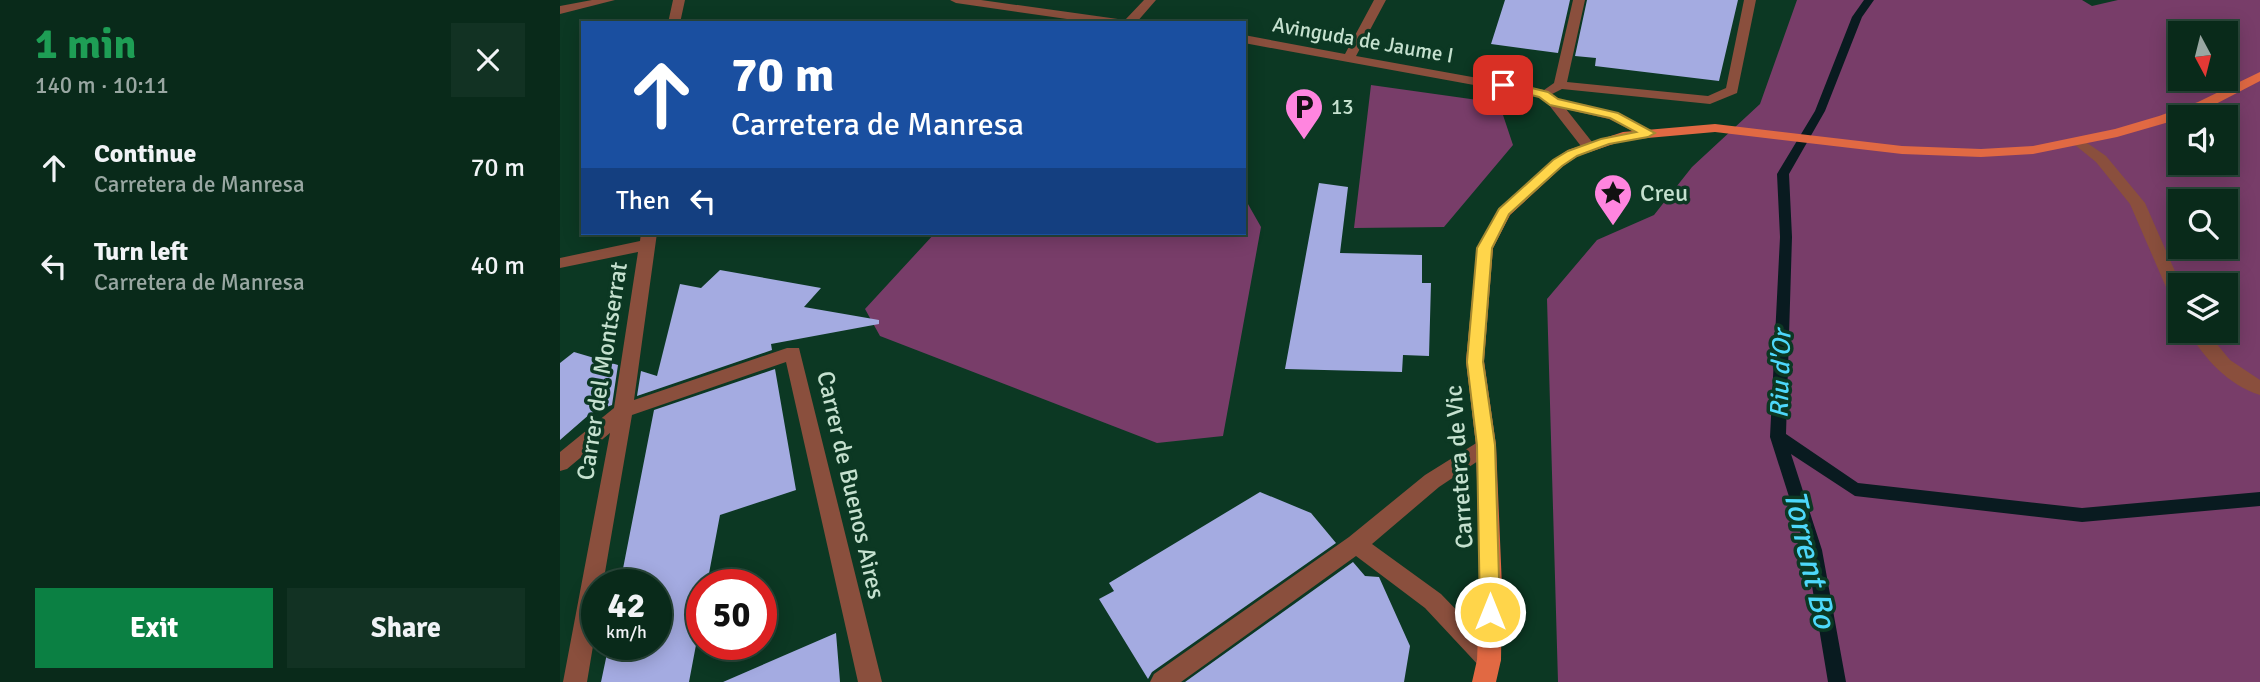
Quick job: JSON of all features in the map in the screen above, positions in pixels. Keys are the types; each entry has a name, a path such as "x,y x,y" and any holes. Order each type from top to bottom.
{"main road":[{"name":"Carretera de Vic","path":"1484,682 1489,660 1491,587 1486,445 1475,362 1485,248 1504,212 1558,163 1623,136 1715,128 1902,150 1981,153 2033,150 2080,142 2190,110 2260,76"}],"street":[{"path":"560,10 583,3 609,0"},
{"path":"674,21 679,0"},
{"path":"956,0 1108,21"},
{"path":"1131,21 1150,0"},
{"path":"1349,57 1380,0"},
{"path":"1579,0 1560,85 1549,98 1589,148"},
{"path":"1560,85 1710,100 1732,90 1750,0"},
{"name":"Avinguda de Jaume I","path":"1246,39 1349,57 1549,98 1614,116 1648,133"},
{"path":"2080,142 2101,159 2137,203 2168,273"},
{"path":"560,263 649,239"},
{"name":"Carrer del Montserrat","path":"575,682 624,411 649,239"},
{"path":"2203,343 2249,384 2260,387"},
{"name":"Carrer de Buenos Aires","path":"624,411 793,353 870,682"},
{"path":"560,463 624,411"},
{"path":"1162,682 1356,544 1432,481 1486,445"},
{"path":"1356,544 1433,601 1489,660"}],"shaded area":[{"path":"1797,0 2082,0 2092,6 2118,0 2260,0 2260,682 1558,682 1547,299 1597,240 1654,215 1692,167 1760,104"},
{"path":"1371,85 1499,103 1513,145 1444,227 1354,228"},
{"path":"1246,201 1261,227 1223,436 1157,443 880,336 865,309 933,235 1246,235"}],"building":[{"path":"1505,0 1570,0 1558,53 1491,44"},
{"path":"1587,0 1738,0 1719,81 1595,66 1596,58 1575,56"},
{"path":"1319,183 1348,187 1340,253 1422,255 1422,283 1431,283 1429,356 1403,355 1402,372 1285,369"},
{"path":"720,270 821,288 804,307 879,320 879,324 771,344 772,350 637,396 641,371 657,376 680,284 701,288"},
{"path":"574,352 618,365 612,405 591,413 560,440 560,363"},
{"path":"775,369 796,490 720,515 710,569 686,569 686,660 693,660 689,682 601,682 606,660 672,660 672,569 623,569 654,410"},
{"path":"1260,492 1311,513 1336,543 1152,672 1148,679 1099,599 1114,591 1109,583"},
{"path":"1353,562 1365,576 1379,577 1410,646 1404,682 1185,682"},
{"path":"836,633 840,682 723,682"}],"waterway":[{"name":"Riu d'Or","path":"1778,437 1786,237 1783,174 1820,111 1857,17 1869,0"},
{"name":"Riu d'Or","path":"1778,437 1855,489 2082,515 2260,499"},
{"name":"Torrent Bo","path":"1778,437 1814,550 1837,682"}],"place":[{"name":"13","path":"1304,141"},
{"name":"Creu","path":"1613,227"}],"route":[{"path":"1490,612 1486,445 1475,362 1485,248 1504,212 1558,163 1573,153 1606,141 1648,133 1614,116 1554,102 1543,94 1503,85"}]}
